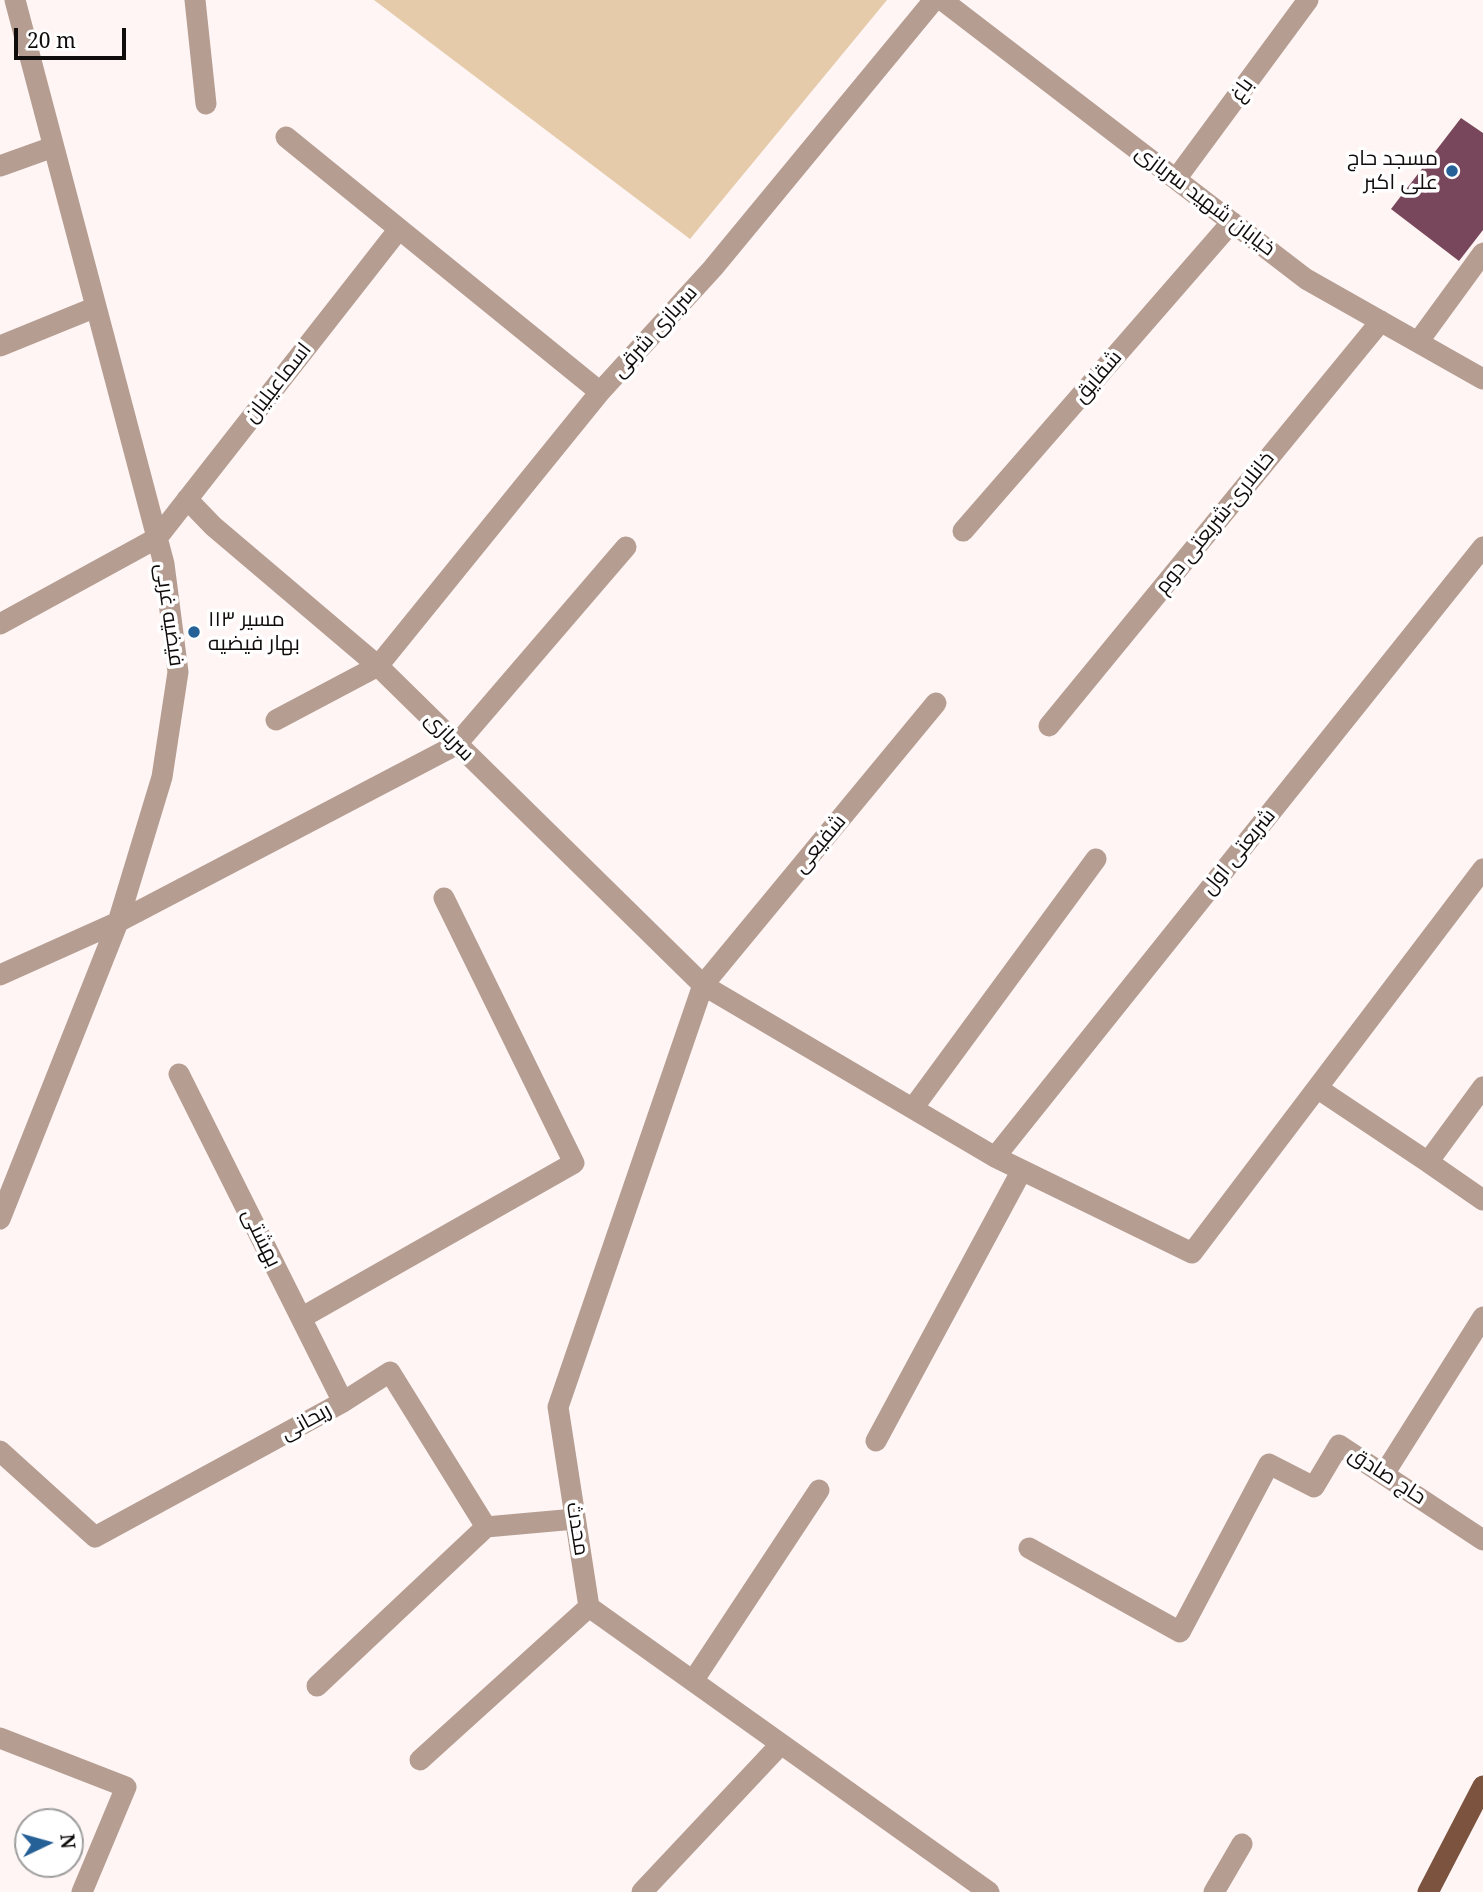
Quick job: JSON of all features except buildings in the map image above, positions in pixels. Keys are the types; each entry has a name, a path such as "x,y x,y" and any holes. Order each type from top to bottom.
{"main road":[{"path":"1428,1892 1483,1786"}],"street":[{"path":"195,0 206,104"},
{"name":"سربازی شرقی","path":"378,666 600,392 713,268 934,0"},
{"name":"خیابان شهید سربازی","path":"942,0 1306,279 1483,379"},
{"name":"باغ","path":"1176,179 1308,0"},
{"name":"فیضیه غربی","path":"0,1219 118,922 163,777 178,672 164,564 17,2"},
{"path":"286,137 600,392"},
{"path":"0,166 53,147"},
{"name":"شقایق","path":"963,531 1232,222"},
{"name":"اسماعیلیان","path":"157,538 399,229"},
{"path":"1418,342 1483,253"},
{"path":"0,346 96,307"},
{"name":"خانلاری-شریعتی دوم","path":"1049,726 1381,321"},
{"name":"سربازی","path":"187,499 214,526 378,666 703,985 995,1157 1192,1253 1317,1088"},
{"path":"0,624 157,538"},
{"path":"0,975 118,922 456,744 626,547"},
{"name":"شریعتی اول","path":"995,1157 1483,547"},
{"path":"276,720 378,666"},
{"name":"شفیعی","path":"703,985 936,702"},
{"path":"913,1108 1096,859"},
{"path":"1483,869 1317,1088 1483,1200"},
{"path":"301,1318 575,1163 444,898"},
{"name":"محدث","path":"589,1607 558,1407 703,985"},
{"name":"بهشتی","path":"179,1074 343,1402"},
{"path":"1428,1162 1483,1087"},
{"path":"876,1441 1022,1170"},
{"path":"1384,1474 1483,1317"},
{"name":"ریحانی","path":"0,1451 95,1537 343,1402 390,1373 486,1527"},
{"name":"حاج صادق","path":"1028,1548 1180,1632 1269,1464 1314,1487 1339,1445 1483,1540"},
{"path":"693,1681 819,1490"},
{"path":"317,1686 486,1527 575,1519"},
{"path":"420,1760 589,1607 989,1892"},
{"path":"0,1738 126,1787 82,1892"},
{"path":"642,1892 781,1744"},
{"path":"1214,1892 1242,1844"}],"shaded area":[{"path":"374,0 887,0 690,239"}],"place":[{"name":"مسجد حاج علی اکبر","path":"1452,171"},
{"name":"مسیر ۱۱۳ بهار فیضیه","path":"194,632"}]}
